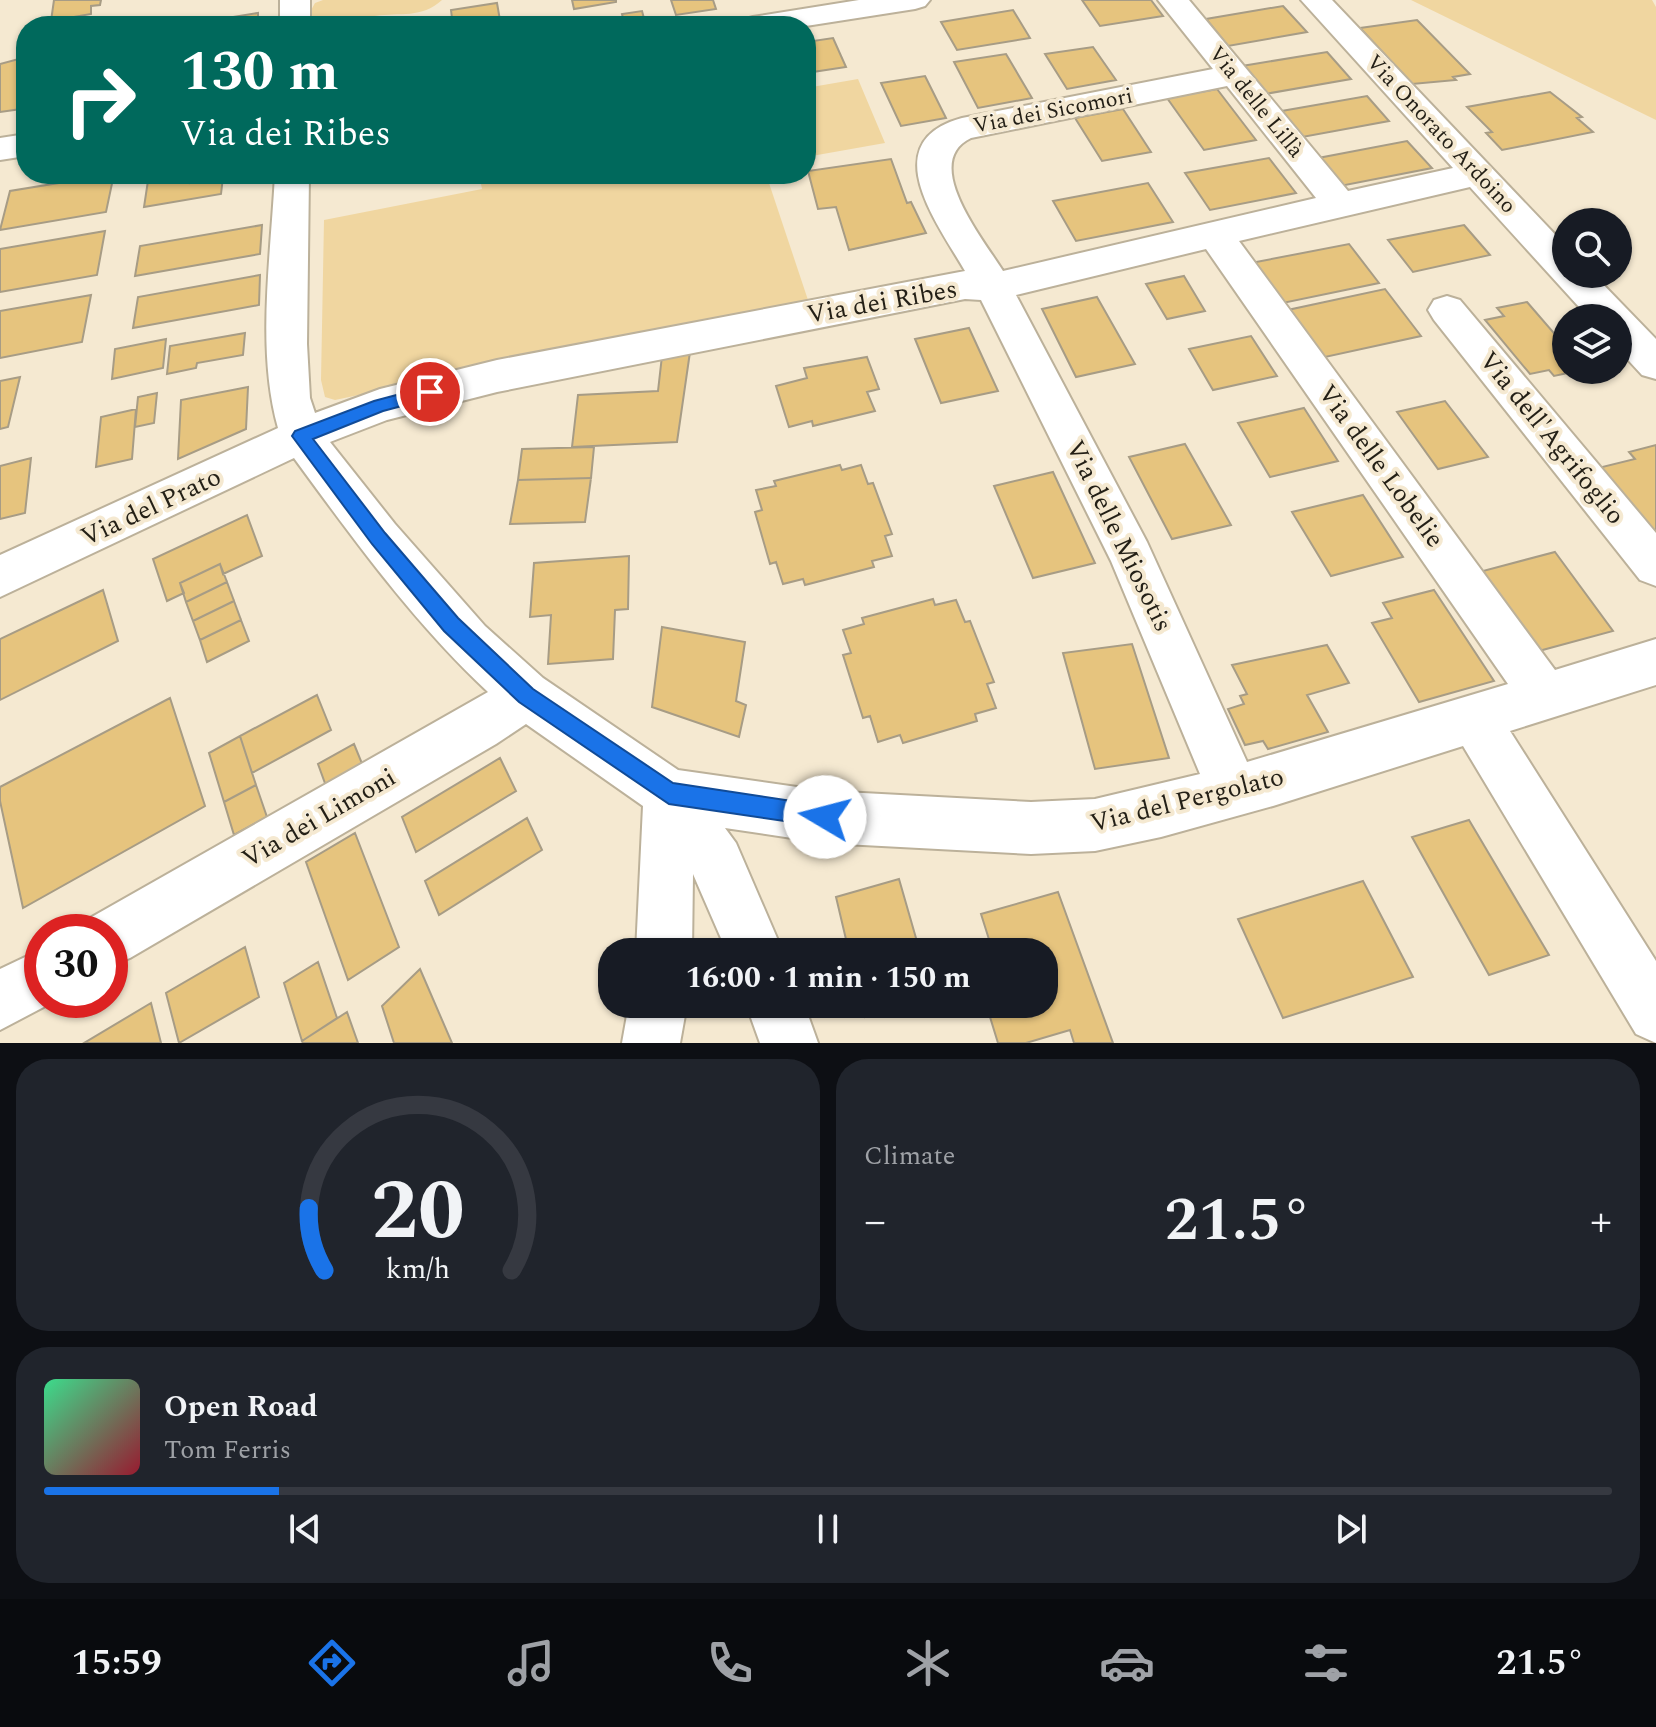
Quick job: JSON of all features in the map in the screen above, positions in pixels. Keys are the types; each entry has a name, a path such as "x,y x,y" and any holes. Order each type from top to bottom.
{"street":[{"path":"792,16 828,7 915,0"},
{"name":"Via delle Lillà","path":"1173,0 1339,203"},
{"name":"Via Onorato Ardoino","path":"1316,0 1552,254"},
{"name":"Via dei Sicomori","path":"993,287 936,186 934,155 945,137 978,125 1234,75"},
{"name":"Via dei Ribes","path":"301,436 380,405 497,376 965,285 993,287 1216,236 1339,203 1465,177"},
{"name":"Via del Pergolato","path":"292,184 288,375 292,410 301,436 451,625 526,695 669,794 825,817 1048,828 1117,821 1233,790 1656,662"},
{"name":"Via delle Lobelie","path":"1216,236 1545,696"},
{"name":"Via delle Miosotis","path":"993,287 1143,581 1233,790"},
{"path":"1584,288 1599,304"},
{"name":"Via dell'Agrifoglio","path":"1447,310 1656,566"},
{"path":"1632,339 1656,364"},
{"name":"Via del Prato","path":"0,577 301,436"},
{"name":"Via dei Limoni","path":"128,928 478,727 526,695"},
{"path":"1473,717 1656,1014"},
{"path":"664,938 669,794"},
{"path":"669,794 717,862 749,938"},
{"path":"0,1001 24,987"},
{"path":"651,1043 655,1018"},
{"path":"780,1018 789,1043"}],"shaded area":[{"path":"323,0 442,0 418,12 375,16 311,16 309,14 315,3"},
{"path":"1411,0 1652,0 1656,7 1656,120"},
{"path":"858,79 885,143 816,155 816,86"},
{"path":"481,184 769,184 808,300 335,400 325,397 321,380 324,220 482,189"}],"building":[{"path":"54,0 101,0 100,5 91,6 91,14 52,16"},
{"path":"572,0 616,0 616,2 574,9"},
{"path":"671,0 713,0 716,9 676,15"},
{"path":"1082,0 1151,0 1163,16 1100,26"},
{"path":"497,3 499,16 452,16 451,10"},
{"path":"1283,6 1307,32 1228,46 1206,19"},
{"path":"1013,10 1030,38 957,50 941,22"},
{"path":"642,11 643,16 622,16"},
{"path":"1417,20 1470,74 1453,77 1456,80 1412,84 1360,28"},
{"path":"833,38 846,67 816,72 816,41"},
{"path":"1093,47 1116,80 1067,89 1045,54"},
{"path":"1327,52 1351,79 1265,94 1242,66"},
{"path":"1006,54 1032,98 978,108 954,62"},
{"path":"16,60 16,110 0,112 0,64"},
{"path":"925,76 946,118 901,126 881,83"},
{"path":"1217,89 1256,140 1204,150 1167,98"},
{"path":"1550,92 1582,117 1577,118 1593,132 1502,150 1486,133 1492,132 1467,107"},
{"path":"1367,96 1389,121 1297,138 1276,112"},
{"path":"1123,109 1151,152 1102,161 1075,118"},
{"path":"1407,141 1432,168 1335,187 1313,159"},
{"path":"1269,158 1296,193 1210,210 1185,173"},
{"path":"891,159 907,203 911,202 926,233 849,250 836,207 818,209 811,184 816,184 816,170"},
{"path":"1148,183 1173,222 1076,241 1053,201"},
{"path":"53,184 112,184 106,212 0,230 10,191"},
{"path":"147,184 222,184 221,194 144,207"},
{"path":"262,225 260,254 135,276 140,246"},
{"path":"1464,225 1490,255 1413,272 1388,240"},
{"path":"105,231 97,275 0,292 0,249"},
{"path":"1349,244 1379,283 1278,304 1251,263"},
{"path":"260,275 259,305 133,328 138,297"},
{"path":"1184,276 1205,311 1167,319 1146,284"},
{"path":"1385,289 1421,336 1316,359 1283,311"},
{"path":"91,295 82,342 0,358 0,311"},
{"path":"1097,297 1135,364 1076,377 1042,309"},
{"path":"1527,302 1552,331 1552,374 1549,370 1530,374 1485,320 1504,316 1497,308"},
{"path":"969,328 998,391 941,403 915,339"},
{"path":"245,333 243,355 197,363 196,368 167,374 170,346"},
{"path":"1251,336 1277,376 1213,390 1189,349"},
{"path":"166,339 163,368 112,379 115,349"},
{"path":"690,352 677,442 572,447 578,395 658,391 662,356"},
{"path":"867,357 879,389 867,392 875,411 813,426 812,421 789,427 776,386 807,378 804,368"},
{"path":"20,377 8,427 0,429 0,381"},
{"path":"248,387 246,429 178,459 181,400"},
{"path":"157,393 154,423 135,427 138,397"},
{"path":"1445,401 1488,457 1438,469 1397,412"},
{"path":"1304,408 1338,461 1270,477 1238,423"},
{"path":"136,409 132,459 96,467 101,417"},
{"path":"1185,444 1231,525 1172,539 1129,457"},
{"path":"1656,445 1656,540 1598,468 1635,459 1629,452"},
{"path":"594,447 591,478 518,480 522,449"},
{"path":"31,458 25,513 0,519 0,466"},
{"path":"840,465 842,470 861,465 868,484 873,483 892,534 885,536 892,556 872,561 874,567 805,585 803,579 783,584 776,562 770,564 755,512 762,510 756,490 776,486 774,481"},
{"path":"1053,472 1095,563 1033,578 994,486"},
{"path":"591,478 585,522 510,524 518,480"},
{"path":"1363,495 1403,557 1331,576 1292,512"},
{"path":"247,515 262,556 223,574 220,564 180,583 184,593 167,601 153,559"},
{"path":"1555,552 1613,631 1535,652 1479,572"},
{"path":"629,556 628,609 615,610 613,659 548,664 551,615 530,617 534,563"},
{"path":"220,564 227,582 186,602 180,583"},
{"path":"227,582 234,601 193,621 186,602"},
{"path":"103,590 118,641 0,700 0,639"},
{"path":"1434,590 1494,681 1419,702 1372,623 1392,618 1383,603"},
{"path":"933,599 935,605 956,600 965,622 970,621 994,682 987,684 996,708 975,714 977,721 903,743 900,735 878,742 870,716 863,718 843,655 851,653 843,630 864,624 862,618"},
{"path":"234,601 241,620 200,640 193,621"},
{"path":"241,620 249,641 207,662 200,640"},
{"path":"662,627 745,642 736,701 746,705 739,737 652,707"},
{"path":"1132,644 1169,758 1095,769 1063,653"},
{"path":"1327,645 1349,683 1307,695 1328,732 1268,749 1263,741 1245,745 1228,709 1244,704 1240,696 1247,694 1232,665"},
{"path":"317,695 331,730 252,773 240,736"},
{"path":"170,698 205,806 23,908 0,801 0,787"},
{"path":"240,736 256,785 224,802 209,753"},
{"path":"354,744 363,766 326,786 318,764"},
{"path":"500,758 516,791 416,852 402,817"},
{"path":"256,785 267,817 234,835 224,802"},
{"path":"527,818 542,850 439,915 425,881"},
{"path":"1469,820 1549,955 1489,975 1412,837"},
{"path":"355,833 399,947 348,980 306,862"},
{"path":"899,879 916,938 846,938 836,897"},
{"path":"1363,881 1413,977 1283,1018 1238,919"},
{"path":"1058,892 1113,1043 1074,1043 1070,1030 1026,1043 998,1043 990,1018 1058,1018 1058,938 989,938 981,914"},
{"path":"245,947 259,997 179,1043 166,993"},
{"path":"318,962 337,1018 302,1041 284,983"},
{"path":"420,969 452,1043 394,1043 382,1006"},
{"path":"151,1003 161,1043 84,1043 128,1018"},
{"path":"347,1012 358,1043 303,1043 302,1041"}],"route":[{"path":"430,392 380,405 301,436 451,625 526,695 669,794 825,817"}]}
